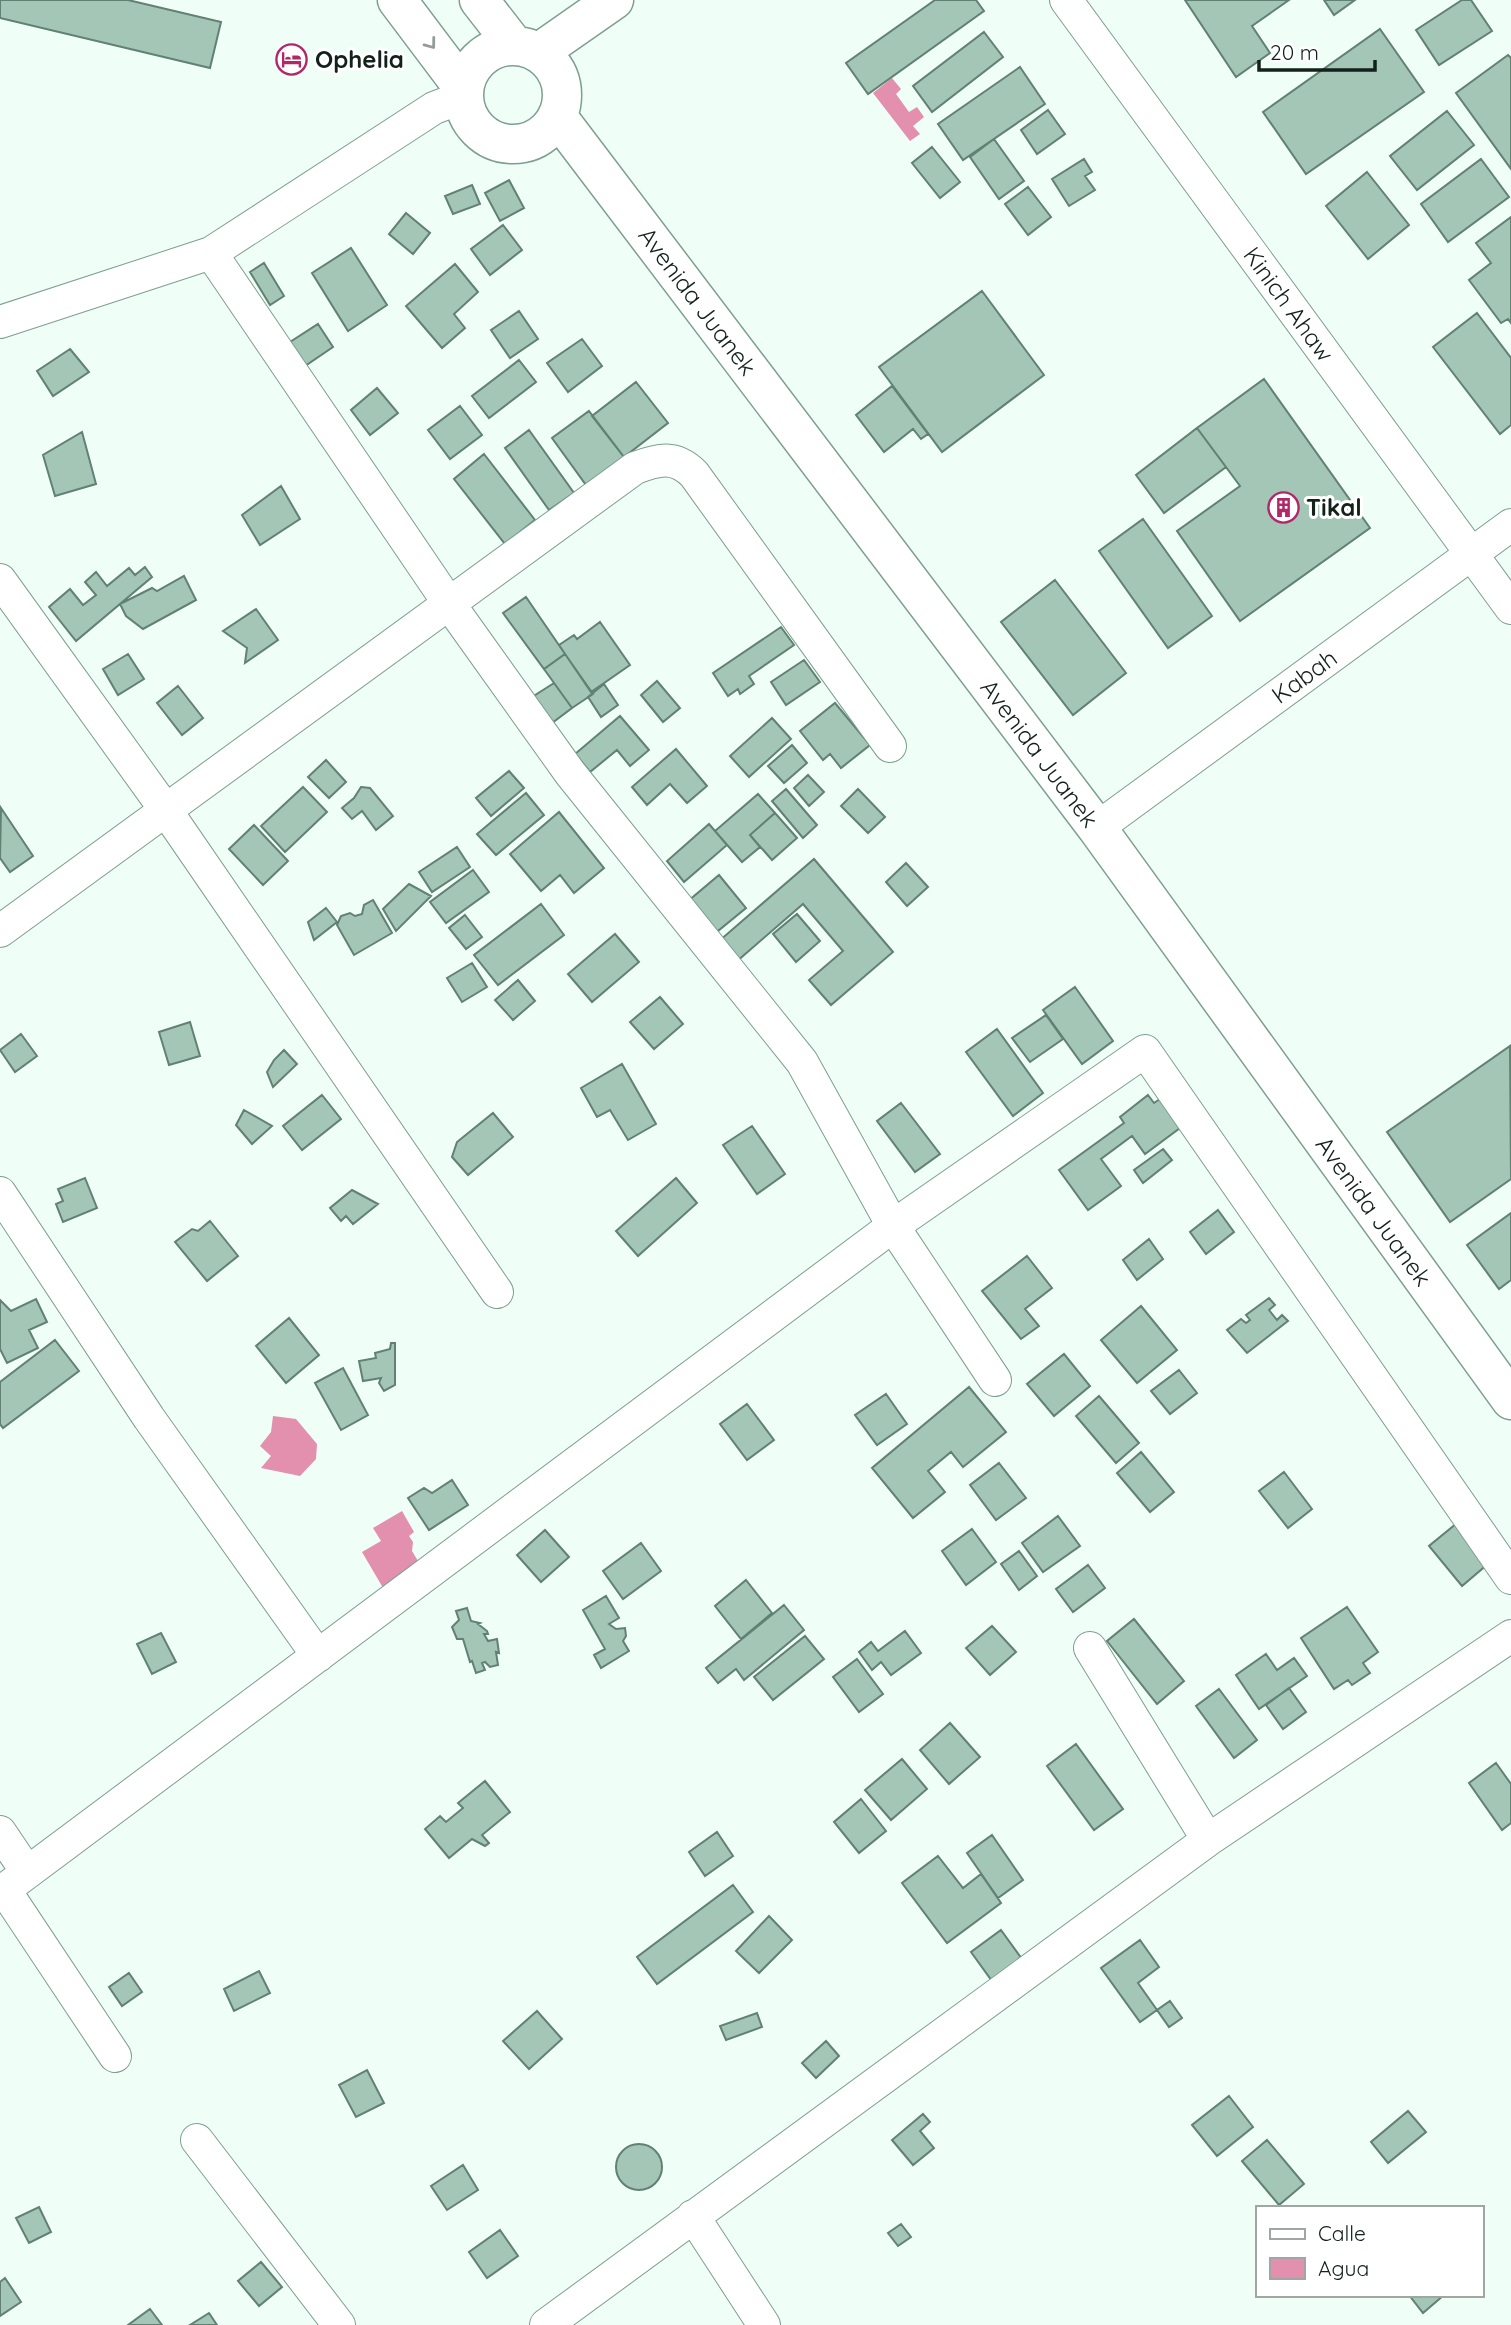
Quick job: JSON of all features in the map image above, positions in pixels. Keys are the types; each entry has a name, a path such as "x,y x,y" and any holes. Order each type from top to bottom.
{"street":[{"path":"397,0 464,93"},
{"path":"479,0 526,49 554,69 561,84 561,101 557,116 548,129 535,139 519,144 503,143 488,137 476,127 467,114 464,93 472,67 483,55 498,48 526,49 614,0"},
{"name":"Kinich Ahaw","path":"1066,0 1511,608"},
{"path":"0,322 211,253 434,108 464,93"},
{"name":"Avenida Juanek","path":"557,116 1097,828 1511,1399"},
{"path":"211,253 450,605 570,773 802,1062 893,1226 995,1380"},
{"path":"0,931 635,468 650,462 666,460 682,463 694,474 890,746"},
{"name":"Kabah","path":"1097,828 1511,525"},
{"path":"0,580 166,809 497,1292"},
{"path":"11,1885 893,1226 1145,1051 1511,1578"},
{"path":"0,1193 149,1418 318,1656"},
{"path":"545,2325 1208,1840 1511,1636"},
{"path":"1090,1648 1208,1840"},
{"path":"0,1832 11,1885 115,2056"},
{"path":"197,2140 339,2325"},
{"path":"693,2216 764,2325"}],"water":[{"path":"892,78 901,89 896,94 909,112 917,107 924,117 913,126 920,134 910,141 873,93"},
{"path":"273,1416 296,1419 317,1444 316,1459 300,1476 261,1468 271,1456 260,1446 271,1432"},
{"path":"402,1511 414,1532 409,1536 413,1542 412,1551 424,1571 386,1593 362,1552 381,1541 373,1528"}],"building":[{"path":"0,0 128,0 221,22 210,68 0,18"},
{"path":"935,0 976,0 984,11 868,94 846,63"},
{"path":"1185,0 1289,0 1252,26 1270,53 1236,77"},
{"path":"1324,0 1355,0 1334,15"},
{"path":"1462,0 1471,0 1492,31 1439,65 1416,30"},
{"path":"1380,29 1424,92 1306,174 1263,112"},
{"path":"984,32 1003,57 932,112 913,86"},
{"path":"1508,55 1511,58 1511,169 1456,93"},
{"path":"1020,67 1045,104 963,160 938,124"},
{"path":"1048,110 1065,134 1037,154 1021,130"},
{"path":"1447,111 1474,145 1417,190 1390,156"},
{"path":"994,139 1024,181 999,199 970,157"},
{"path":"932,147 960,182 940,198 912,163"},
{"path":"1084,159 1092,172 1085,176 1095,190 1069,206 1052,179"},
{"path":"1481,159 1509,197 1448,242 1421,204"},
{"path":"1367,172 1409,225 1368,259 1326,206"},
{"path":"509,180 524,208 500,221 485,193"},
{"path":"472,185 480,204 453,214 445,196"},
{"path":"1028,187 1051,217 1028,235 1005,204"},
{"path":"406,213 430,233 413,254 389,234"},
{"path":"1511,217 1511,323 1508,319 1501,323 1469,280 1491,263 1476,243"},
{"path":"503,225 522,250 490,275 471,249"},
{"path":"351,248 387,305 348,331 312,273"},
{"path":"264,263 284,296 270,305 250,272"},
{"path":"455,264 478,292 454,314 465,328 442,348 406,306"},
{"path":"982,291 1044,375 942,452 879,367"},
{"path":"519,311 538,339 510,358 491,330"},
{"path":"1477,313 1511,358 1511,425 1500,434 1433,347"},
{"path":"318,324 333,347 305,366 290,342"},
{"path":"582,339 602,366 568,392 547,363"},
{"path":"70,349 89,372 53,396 37,371"},
{"path":"519,360 536,382 489,418 472,396"},
{"name":"Tikal","path":"1264,379 1370,528 1240,621 1177,531 1240,486 1197,428"},
{"path":"636,382 668,423 624,457 592,416"},
{"path":"892,386 928,434 921,439 913,429 884,452 856,415"},
{"path":"377,388 398,413 370,435 351,410"},
{"path":"460,406 482,435 450,459 428,430"},
{"path":"589,411 624,457 586,485 552,438"},
{"path":"1197,428 1226,467 1164,513 1136,475"},
{"path":"529,430 574,493 549,510 505,448"},
{"path":"82,432 96,484 55,496 43,455"},
{"path":"484,454 535,520 505,544 454,479"},
{"path":"281,486 300,519 260,545 242,515"},
{"path":"1143,519 1212,616 1168,648 1099,551"},
{"path":"145,567 152,577 76,641 49,607 70,589 83,605 96,595 85,582 96,572 107,586 129,568 135,575"},
{"path":"184,576 196,600 143,629 126,616 120,604 152,588 157,591"},
{"path":"1055,580 1126,673 1073,715 1001,622"},
{"path":"526,597 565,654 544,669 503,613"},
{"path":"256,609 278,640 245,663 247,648 223,631"},
{"path":"600,622 630,665 591,692 559,645 574,635 577,639"},
{"path":"781,627 794,645 749,676 754,684 740,694 738,689 728,696 713,673"},
{"path":"128,654 144,679 118,695 103,669"},
{"path":"565,654 593,694 572,708 544,669"},
{"path":"804,660 820,682 786,705 771,682"},
{"path":"657,681 680,708 663,722 641,695"},
{"path":"554,683 572,708 548,726 529,699"},
{"path":"604,684 618,705 601,717 588,697"},
{"path":"178,686 203,718 182,735 157,703"},
{"path":"835,703 870,745 841,768 830,754 823,760 800,731"},
{"path":"620,716 649,750 630,766 617,750 590,772 575,754"},
{"path":"772,718 791,739 749,777 730,756"},
{"path":"792,745 807,763 784,783 768,766"},
{"path":"676,749 707,786 687,803 670,784 647,805 632,787"},
{"path":"326,760 346,782 329,798 308,777"},
{"path":"509,771 524,788 491,816 476,798"},
{"path":"808,775 824,792 809,806 794,788"},
{"path":"303,787 327,812 285,852 261,826"},
{"path":"361,787 370,788 393,816 376,830 362,811 352,819 342,808 354,798"},
{"path":"786,789 817,825 803,838 772,801"},
{"path":"858,789 885,817 868,833 841,806"},
{"path":"526,793 544,815 496,855 477,834"},
{"path":"758,794 775,813 750,835 760,847 742,862 715,831"},
{"path":"1,808 33,856 10,872 0,858"},
{"path":"559,812 604,868 574,893 560,875 541,891 510,854"},
{"path":"775,813 797,838 772,860 750,835"},
{"path":"709,824 727,845 684,882 667,861"},
{"path":"254,825 288,861 263,885 229,849"},
{"path":"457,847 470,867 432,892 419,872"},
{"path":"814,859 893,952 831,1005 809,980 843,951 803,904 736,962 719,941"},
{"path":"906,863 928,887 907,906 886,882"},
{"path":"473,870 489,892 446,923 430,902"},
{"path":"719,875 746,908 713,935 687,902"},
{"path":"409,884 431,896 396,931 383,909"},
{"path":"373,900 392,933 354,955 337,925 341,916 350,913 355,916 362,914 364,905"},
{"path":"541,904 564,935 498,985 474,955"},
{"path":"326,908 337,922 314,940 308,922"},
{"path":"797,914 820,941 796,962 773,934"},
{"path":"465,915 482,937 466,949 449,928"},
{"path":"615,934 639,962 592,1002 568,974"},
{"path":"472,963 487,987 462,1002 447,978"},
{"path":"518,980 535,1001 513,1020 495,1000"},
{"path":"1075,987 1113,1041 1082,1064 1043,1010"},
{"path":"660,997 683,1024 654,1049 630,1022"},
{"path":"1046,1015 1063,1039 1030,1062 1012,1038"},
{"path":"190,1022 200,1056 169,1065 159,1032"},
{"path":"997,1029 1043,1093 1013,1116 966,1052"},
{"path":"21,1034 37,1056 15,1072 0,1050"},
{"path":"1510,1046 1511,1179 1450,1222 1387,1132"},
{"path":"284,1050 297,1064 273,1087 267,1072"},
{"path":"622,1064 656,1124 628,1140 610,1110 597,1117 581,1088"},
{"path":"322,1095 341,1119 302,1150 283,1126"},
{"path":"1148,1095 1154,1103 1163,1097 1184,1125 1145,1154 1132,1136 1101,1159 1121,1186 1088,1210 1059,1170 1124,1123 1120,1117"},
{"path":"901,1103 940,1154 915,1172 877,1121"},
{"path":"244,1110 272,1126 252,1144 236,1125"},
{"path":"493,1113 513,1137 468,1175 452,1157 457,1142"},
{"path":"752,1126 785,1174 757,1194 723,1145"},
{"path":"1163,1149 1172,1160 1143,1183 1134,1170"},
{"path":"85,1178 97,1208 63,1222 56,1204 63,1201 58,1189"},
{"path":"676,1178 697,1203 638,1256 616,1231"},
{"path":"352,1190 378,1204 353,1224 346,1216 341,1221 330,1208"},
{"path":"1218,1210 1234,1232 1206,1254 1190,1232"},
{"path":"1511,1213 1511,1280 1499,1289 1467,1245"},
{"path":"210,1221 238,1256 207,1281 175,1242 192,1229 198,1231"},
{"path":"1149,1239 1163,1259 1137,1280 1123,1260"},
{"path":"1027,1256 1052,1288 1025,1309 1039,1326 1021,1339 982,1291"},
{"path":"1269,1298 1275,1305 1269,1310 1277,1320 1282,1315 1288,1321 1247,1353 1227,1330 1241,1319 1246,1323 1250,1320 1246,1315"},
{"path":"36,1299 47,1322 29,1330 38,1348 7,1363 0,1349 0,1300 11,1311"},
{"path":"1141,1306 1177,1350 1137,1383 1101,1340"},
{"path":"289,1318 319,1355 286,1383 256,1346"},
{"path":"55,1340 79,1371 3,1428 0,1424 0,1382"},
{"path":"391,1343 395,1343 395,1385 384,1391 379,1383 381,1378 363,1381 359,1361 376,1358 375,1353 390,1349"},
{"path":"1064,1354 1090,1386 1054,1416 1027,1384"},
{"path":"343,1368 368,1415 341,1430 315,1383"},
{"path":"1179,1370 1197,1393 1170,1414 1151,1391"},
{"path":"969,1387 1006,1432 963,1467 951,1452 928,1471 945,1492 913,1518 872,1468"},
{"path":"886,1394 907,1424 877,1445 855,1415"},
{"path":"1099,1396 1139,1443 1116,1463 1076,1416"},
{"path":"747,1404 774,1440 747,1460 720,1424"},
{"path":"1141,1452 1174,1492 1150,1512 1117,1473"},
{"path":"999,1463 1026,1498 996,1520 970,1485"},
{"path":"1284,1472 1312,1509 1288,1528 1259,1491"},
{"path":"452,1480 468,1505 429,1530 408,1498 424,1488 432,1493"},
{"path":"1058,1516 1080,1546 1043,1572 1022,1543"},
{"path":"1457,1523 1489,1563 1462,1586 1429,1546"},
{"path":"972,1529 996,1562 966,1585 942,1551"},
{"path":"545,1530 569,1557 541,1582 517,1555"},
{"path":"641,1543 661,1571 623,1599 603,1571"},
{"path":"1019,1551 1037,1576 1019,1590 1001,1564"},
{"path":"1088,1565 1105,1588 1073,1612 1056,1589"},
{"path":"746,1580 772,1613 741,1639 715,1606"},
{"path":"606,1596 619,1618 609,1624 616,1629 625,1628 626,1636 623,1641 629,1651 601,1668 594,1655 605,1649 583,1610"},
{"path":"784,1605 804,1630 744,1680 736,1669 718,1683 706,1668"},
{"path":"1347,1607 1378,1652 1363,1663 1370,1673 1352,1685 1348,1680 1334,1689 1301,1638"},
{"path":"467,1608 471,1621 480,1623 478,1624 487,1631 488,1634 484,1634 488,1641 497,1639 499,1653 496,1652 498,1665 490,1667 485,1662 482,1663 485,1670 476,1673 463,1639 457,1639 452,1627 459,1620 456,1611"},
{"path":"1134,1619 1184,1681 1157,1704 1107,1641"},
{"path":"992,1626 1016,1652 990,1675 966,1648"},
{"path":"905,1631 921,1653 891,1675 881,1662 872,1670 859,1652 871,1642 878,1651"},
{"path":"161,1633 176,1662 152,1674 137,1644"},
{"path":"805,1636 824,1659 773,1700 754,1677"},
{"path":"1266,1654 1277,1670 1294,1658 1307,1676 1259,1709 1236,1675"},
{"path":"857,1659 883,1694 859,1712 833,1677"},
{"path":"1289,1688 1306,1712 1283,1729 1266,1705"},
{"path":"1219,1689 1257,1740 1234,1758 1196,1706"},
{"path":"950,1723 980,1757 949,1784 920,1750"},
{"path":"1076,1744 1123,1809 1094,1830 1047,1766"},
{"path":"902,1759 927,1789 891,1820 865,1790"},
{"path":"1496,1763 1511,1784 1511,1823 1502,1830 1469,1783"},
{"path":"485,1781 510,1812 482,1835 489,1843 485,1846 472,1839 449,1858 425,1829 440,1816 446,1822 463,1808 458,1803"},
{"path":"861,1799 886,1831 859,1853 834,1822"},
{"path":"717,1832 733,1856 705,1876 689,1852"},
{"path":"992,1835 1023,1880 998,1898 967,1853"},
{"path":"938,1856 963,1888 981,1874 1001,1903 947,1943 902,1883"},
{"path":"733,1885 753,1912 657,1984 637,1957"},
{"path":"769,1916 792,1940 759,1973 736,1951"},
{"path":"1001,1930 1022,1959 992,1981 971,1952"},
{"path":"1140,1940 1159,1967 1138,1983 1157,2010 1140,2022 1101,1968"},
{"path":"259,1971 270,1993 234,2011 224,1989"},
{"path":"129,1973 142,1992 122,2006 109,1987"},
{"path":"1170,2001 1182,2018 1169,2027 1157,2010"},
{"path":"537,2011 562,2039 529,2069 503,2041"},
{"path":"757,2013 762,2027 726,2040 720,2026"},
{"path":"826,2041 839,2056 816,2078 802,2063"},
{"path":"367,2070 384,2103 356,2117 339,2085"},
{"path":"1229,2096 1253,2127 1217,2156 1192,2125"},
{"path":"1408,2111 1426,2132 1388,2163 1371,2142"},
{"path":"923,2114 930,2122 920,2131 934,2148 913,2165 892,2140"},
{"path":"1267,2140 1304,2184 1279,2205 1242,2161"},
{"path":"639,2144 655,2151 662,2167 655,2183 639,2190 623,2183 616,2167 623,2151"},
{"path":"463,2165 478,2190 447,2210 431,2186"},
{"path":"39,2207 51,2232 29,2243 16,2218"},
{"path":"901,2224 911,2237 898,2246 888,2233"},
{"path":"500,2230 518,2256 487,2278 469,2252"},
{"path":"261,2262 282,2287 259,2306 238,2281"},
{"path":"5,2278 21,2302 0,2316 0,2282"},
{"path":"1411,2297 1442,2297 1423,2313"},
{"path":"150,2309 162,2325 128,2325"},
{"path":"209,2313 217,2325 190,2325"}],"place":[{"name":"Ophelia","path":"292,59"},
{"name":"Tikal","path":"1283,507"}]}
